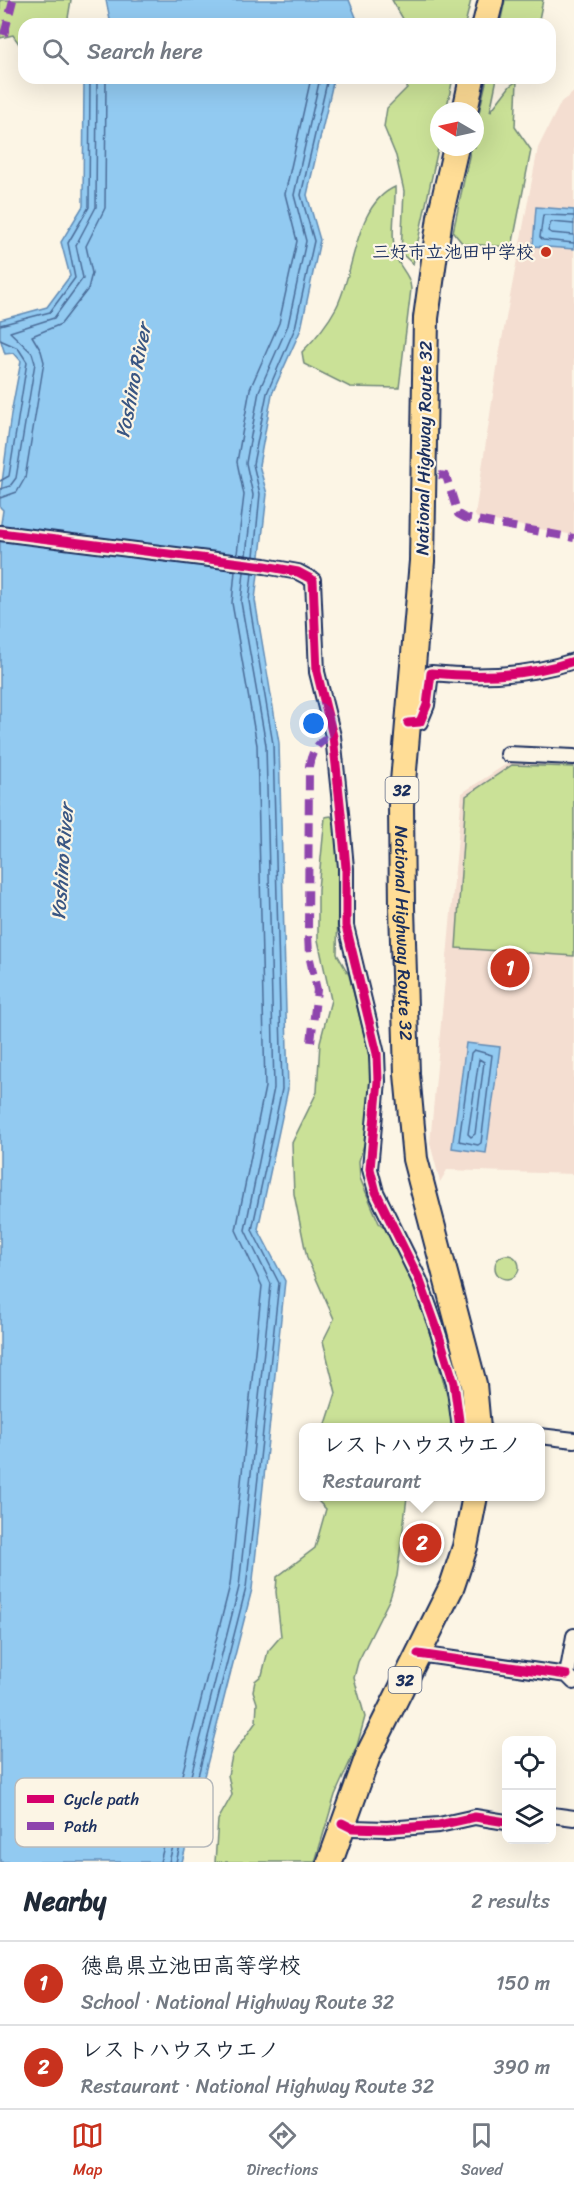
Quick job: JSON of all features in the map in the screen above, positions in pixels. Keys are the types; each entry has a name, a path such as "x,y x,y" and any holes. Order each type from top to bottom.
{"highway":[{"path":"486,18 491,0"},
{"path":"467,102 471,84"},
{"name":"National Highway Route 32","path":"454,156 440,217 426,318 422,561 401,805 402,908 406,1074 415,1159 431,1229 471,1373 477,1423"},
{"name":"32","path":"330,1862 342,1823 369,1753 452,1586 465,1547 475,1501"}],"street":[{"path":"0,533 265,566 298,572 308,576 314,585 317,672 333,736 343,834 346,926 377,1054 378,1081 370,1169 375,1192 420,1281 436,1326 454,1383 459,1423"},
{"path":"408,723 420,722 427,705 431,673 498,675 544,670 574,661"},
{"path":"508,754 574,757"},
{"path":"545,1437 574,1440"},
{"path":"418,1654 571,1678 574,1636"},
{"path":"342,1823 352,1828 387,1829 439,1825 476,1816 502,1821"},
{"path":"556,1816 574,1818"}],"shaded area":[{"name":"三好市立池田中学校","path":"574,92 574,535 477,518 475,515 499,355 538,148 561,102"},
{"path":"511,761 574,764 574,1174 447,1170 440,1182 430,1143 462,793"}],"green space":[{"path":"0,0 71,0 68,18 18,18 18,42 13,35 0,38"},
{"path":"392,0 471,0 466,18 402,18"},
{"path":"505,0 543,0 539,18 501,18"},
{"path":"408,84 452,84 448,102 430,102 430,156 436,156 413,264 401,253 404,191 396,156 384,127 387,108 407,88"},
{"path":"486,84 496,84 490,112 510,86 517,84 515,127 531,150 512,247 463,244 453,232 469,156 484,156 484,102 481,102"},
{"path":"395,187 393,233 395,251 411,289 399,388 350,387 304,364 302,352 336,308 363,224 371,209 381,196"},
{"path":"512,765 574,767 574,956 456,948 466,796"},
{"path":"331,816 335,823 339,851 337,954 349,975 368,1050 373,1090 366,1138 359,1161 360,1178 379,1223 388,1230 417,1288 453,1415 453,1423 326,1423 336,1393 323,1341 334,1319 307,1258 294,1194 292,1143 317,1092 320,1042 331,1000 318,940 318,889 325,817"},
{"path":"507,1255 516,1258 519,1267 516,1276 507,1279 498,1276 495,1267 498,1258"},
{"path":"318,1501 406,1501 397,1576 390,1598 358,1662 354,1678 365,1717 357,1746 335,1795 315,1862 215,1862 218,1820 232,1795 228,1775 232,1756 256,1722 257,1703 253,1691 255,1681 262,1675 268,1651 281,1636 276,1592 277,1577 315,1548 326,1509"}],"water":[{"path":"106,0 349,0 356,17 355,18 110,18"},
{"name":"Yoshino River","path":"84,84 333,84 307,195 320,240 301,329 272,394 259,465 267,494 255,600 279,743 288,1089 258,1229 285,1281 252,1589 204,1778 15,1778 15,1847 186,1847 182,1862 0,1862 0,530 3,510 0,507 0,498 11,414 21,361 14,353 5,354 0,338 0,320 47,307 70,276 61,242 83,206"},
{"path":"536,207 574,210 574,249 533,246"},
{"path":"466,1043 500,1047 486,1153 452,1148"}],"marked path":[{"path":"4,35 13,0"},
{"path":"439,475 446,476 458,514 465,518 574,538"},
{"path":"311,1042 317,990 309,955 308,935 309,766 316,747 333,736"}],"cycle path":[{"path":"0,533 265,566 298,572 313,580 317,672 333,736 342,823 346,868 346,926 377,1054 378,1081 370,1169 376,1192 420,1281 436,1326 454,1383 459,1423"},
{"path":"408,723 420,722 427,705 431,673 467,675 521,673 574,661"},
{"path":"418,1654 567,1675"},
{"path":"342,1823 352,1828 387,1829 439,1825 475,1817 502,1821"}],"place":[{"name":"三好市立池田中学校","path":"546,252"},
{"name":"徳島県立池田高等学校","path":"510,968"},
{"name":"レストハウスウエノ","path":"422,1543"}]}
